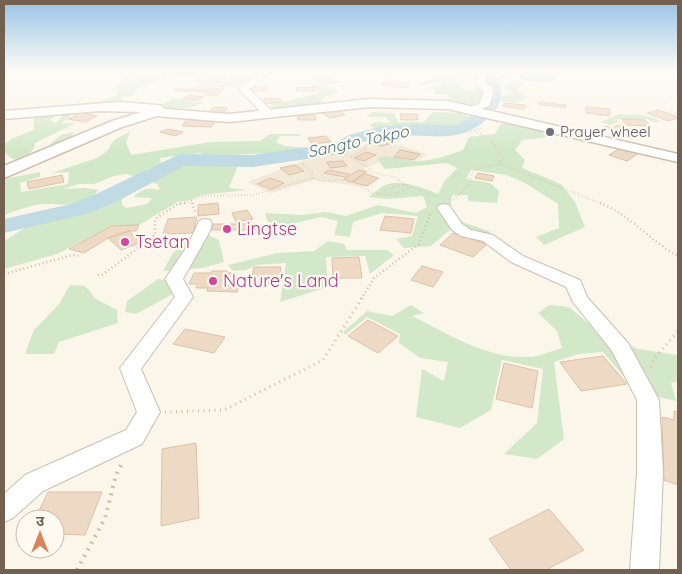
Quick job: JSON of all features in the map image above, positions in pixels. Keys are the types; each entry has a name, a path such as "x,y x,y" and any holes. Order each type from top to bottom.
{"main road":[{"path":"4,116 101,106 141,106 157,109 155,112 117,124 4,173"}],"street":[{"path":"251,98 269,114"},
{"path":"481,114 487,98"},
{"path":"155,112 229,118 370,103 434,104 520,121 678,158"},
{"path":"444,208 457,227 466,233 488,238 518,259 538,266 574,284 579,298 621,348 648,400 650,472 645,570"},
{"path":"4,510 34,482 134,436 149,412 130,368 184,297 174,279 198,241 205,223"}],"path":[{"path":"518,98 531,106 528,114 520,121"},
{"path":"668,98 662,108 678,114"},
{"path":"352,156 365,149 370,139 382,134 474,132 480,128 481,114"},
{"path":"474,132 492,141 502,158 500,164"},
{"path":"313,178 312,172 303,164 305,157 336,152 352,156 377,174 395,177 410,188 438,197 444,208"},
{"path":"149,412 224,410 323,360 374,278 419,244 430,215 444,208 469,185 472,173 479,168 500,164 614,208 667,250 678,256"},
{"path":"98,275 102,275 125,260 129,254 155,235 156,219 178,204 192,202 200,196 253,195 313,178 323,181 345,180 375,194 390,195 410,188"},
{"path":"375,194 404,184"},
{"path":"192,202 197,216 203,217 205,223"},
{"path":"4,274 73,255 80,256"},
{"path":"643,390 653,360 678,331"},
{"path":"77,570 105,518 116,475 134,436"}],"shaded area":[{"path":"381,139 427,154 419,160 390,159 363,168 381,179 367,187 313,180 271,193 247,182 303,161 346,152"}],"green space":[{"path":"111,98 123,98 124,100 118,103 86,106"},
{"path":"174,98 196,103 205,100 196,106 186,108 165,108 162,105"},
{"path":"299,98 324,98 321,100 332,105 274,111 270,105"},
{"path":"449,98 486,98 487,104 482,109 449,103"},
{"path":"501,98 525,98 516,103 500,101"},
{"path":"150,111 23,161 9,157 4,149 4,144 13,138 34,130 34,116 48,114 55,117 50,120 56,123 65,113 73,113 62,123 76,123 35,143 34,148 29,154 55,146 49,145 61,135 74,132 72,137 120,117"},
{"path":"373,112 394,113 398,122 424,122 433,112 460,113 470,117 465,125 420,128 390,125 377,130 369,125 375,122 390,123 386,117 366,117"},
{"path":"619,114 646,116 661,122 653,122 646,119 617,119 618,122 610,125 601,122"},
{"path":"507,121 538,129 549,137 522,140 515,150 525,160 522,168 561,184 575,202 585,227 544,245 536,237 559,228 558,204 525,183 507,175 471,170 466,179 490,183 499,191 497,203 468,201 468,195 452,195 450,210 463,222 491,232 478,239 450,230 431,246 404,248 396,239 412,236 418,216 382,213 353,222 350,237 334,235 338,221 321,217 287,225 268,222 265,213 301,215 326,212 346,216 378,205 416,213 427,207 423,196 387,199 369,197 385,185 391,183 419,187 438,194 444,182 457,168 447,163 385,169 377,158 392,157 417,161 440,157 463,150 469,137 495,134 500,125"},
{"path":"130,131 126,143 131,155 211,142 260,141 270,134 301,134 299,136 280,136 276,142 285,146 305,148 300,152 200,156 201,153 160,158 161,164 145,170 149,171 135,177 126,174 114,176 94,184 79,184 63,189 84,188 99,190 80,203 67,205 40,204 4,215 4,179 40,172 40,177 20,183 21,192 68,184 69,172 52,173 97,158 108,150 113,141"},
{"path":"222,161 238,165 229,188 247,190 201,195 191,200 178,202 139,225 112,226 57,254 4,269 4,241 31,224 96,208 122,197 122,205 126,208 147,204 152,198 133,197 145,189 160,190 157,184 146,181 170,167 185,162 204,166"},
{"path":"199,231 219,240 224,262 203,268 163,271 173,253"},
{"path":"328,241 344,244 347,250 387,250 394,255 370,274 365,256 326,257 328,287 280,302 286,263 256,265 246,270 233,271 228,265 277,253 314,251"},
{"path":"158,279 181,283 171,295 136,314 125,312 127,301"},
{"path":"70,285 85,286 96,299 117,310 118,323 59,342 54,354 25,354 34,330 59,304"},
{"path":"411,305 424,313 412,316 467,344 512,357 532,357 562,348 557,331 538,313 549,305 569,307 600,333 638,349 678,355 678,381 671,383 676,401 637,392 603,352 579,354 554,362 564,439 537,459 504,454 537,423 543,369 502,360 491,410 460,428 416,417 422,369 444,381 448,362 420,358 399,343 400,334 367,317 345,335 343,332 367,311 392,316"}],"building":[{"path":"184,98 202,98 196,101 182,99"},
{"path":"279,98 282,102 266,104 264,99"},
{"path":"539,102 566,105 565,108 538,104"},
{"path":"504,103 525,105 524,109 502,106"},
{"path":"214,107 228,108 221,115 207,114"},
{"path":"586,107 610,109 610,116 586,113"},
{"path":"337,110 345,115 330,118 322,113"},
{"path":"658,110 678,118 668,121 647,113"},
{"path":"81,113 97,116 85,122 68,119"},
{"path":"314,114 316,120 298,120 297,115"},
{"path":"400,114 417,114 418,120 401,120"},
{"path":"187,119 216,120 211,127 182,126"},
{"path":"621,119 645,120 651,126 627,125"},
{"path":"617,125 625,127 619,132 603,128 605,126 613,128"},
{"path":"168,129 183,132 175,136 160,132"},
{"path":"326,136 331,142 312,144 308,138"},
{"path":"377,138 389,144 381,146 369,141"},
{"path":"350,141 361,141 360,147 349,147"},
{"path":"620,148 639,153 627,161 609,155"},
{"path":"400,150 420,154 414,160 394,157"},
{"path":"366,152 376,155 364,161 354,158"},
{"path":"343,161 347,166 330,168 327,162"},
{"path":"295,165 304,171 289,175 280,168"},
{"path":"328,170 349,174 345,177 324,173"},
{"path":"359,170 366,172 352,182 344,179"},
{"path":"478,173 494,176 492,181 475,178"},
{"path":"364,174 378,178 366,186 353,182"},
{"path":"62,175 64,182 29,189 27,182"},
{"path":"270,178 284,183 271,189 257,184"},
{"path":"218,203 219,214 198,216 198,205"},
{"path":"247,210 253,219 236,222 232,213"},
{"path":"385,216 414,219 411,233 380,230"},
{"path":"197,217 193,233 163,234 168,219"},
{"path":"213,224 259,224 257,230 211,230"},
{"path":"139,225 136,231 129,231 108,238 84,253 69,249 112,226"},
{"path":"129,231 142,242 121,250 108,238"},
{"path":"453,233 487,244 473,257 440,245"},
{"path":"359,257 362,278 333,278 332,258"},
{"path":"422,266 443,272 433,287 411,280"},
{"path":"254,267 281,267 278,284 250,284"},
{"path":"212,271 233,273 231,277 227,277 225,284 239,285 237,292 207,291 208,288 196,288 198,284 189,284 194,273 211,273"},
{"path":"368,320 398,336 378,353 348,336"},
{"path":"185,329 225,337 214,353 173,344"},
{"path":"603,356 627,384 581,391 560,362"},
{"path":"504,363 538,371 532,408 496,399"},
{"path":"674,411 678,412 678,485 664,480 662,417 674,420"},
{"path":"196,443 199,518 161,526 162,449"},
{"path":"48,492 102,492 85,535 65,534 65,509 40,509"},
{"path":"549,509 584,550 546,570 511,570 489,539"}],"waterway":[{"name":"Sangto Tokpo","path":"4,226 78,209 104,199 180,160 253,161 341,148 355,139 383,131 410,129 460,130 472,124 482,115 493,103 494,98"}],"place":[{"name":"Prayer wheel","path":"550,132"},
{"name":"Lingtse","path":"227,229"},
{"name":"Tsetan","path":"125,242"},
{"name":"Nature's Land","path":"213,281"}]}
